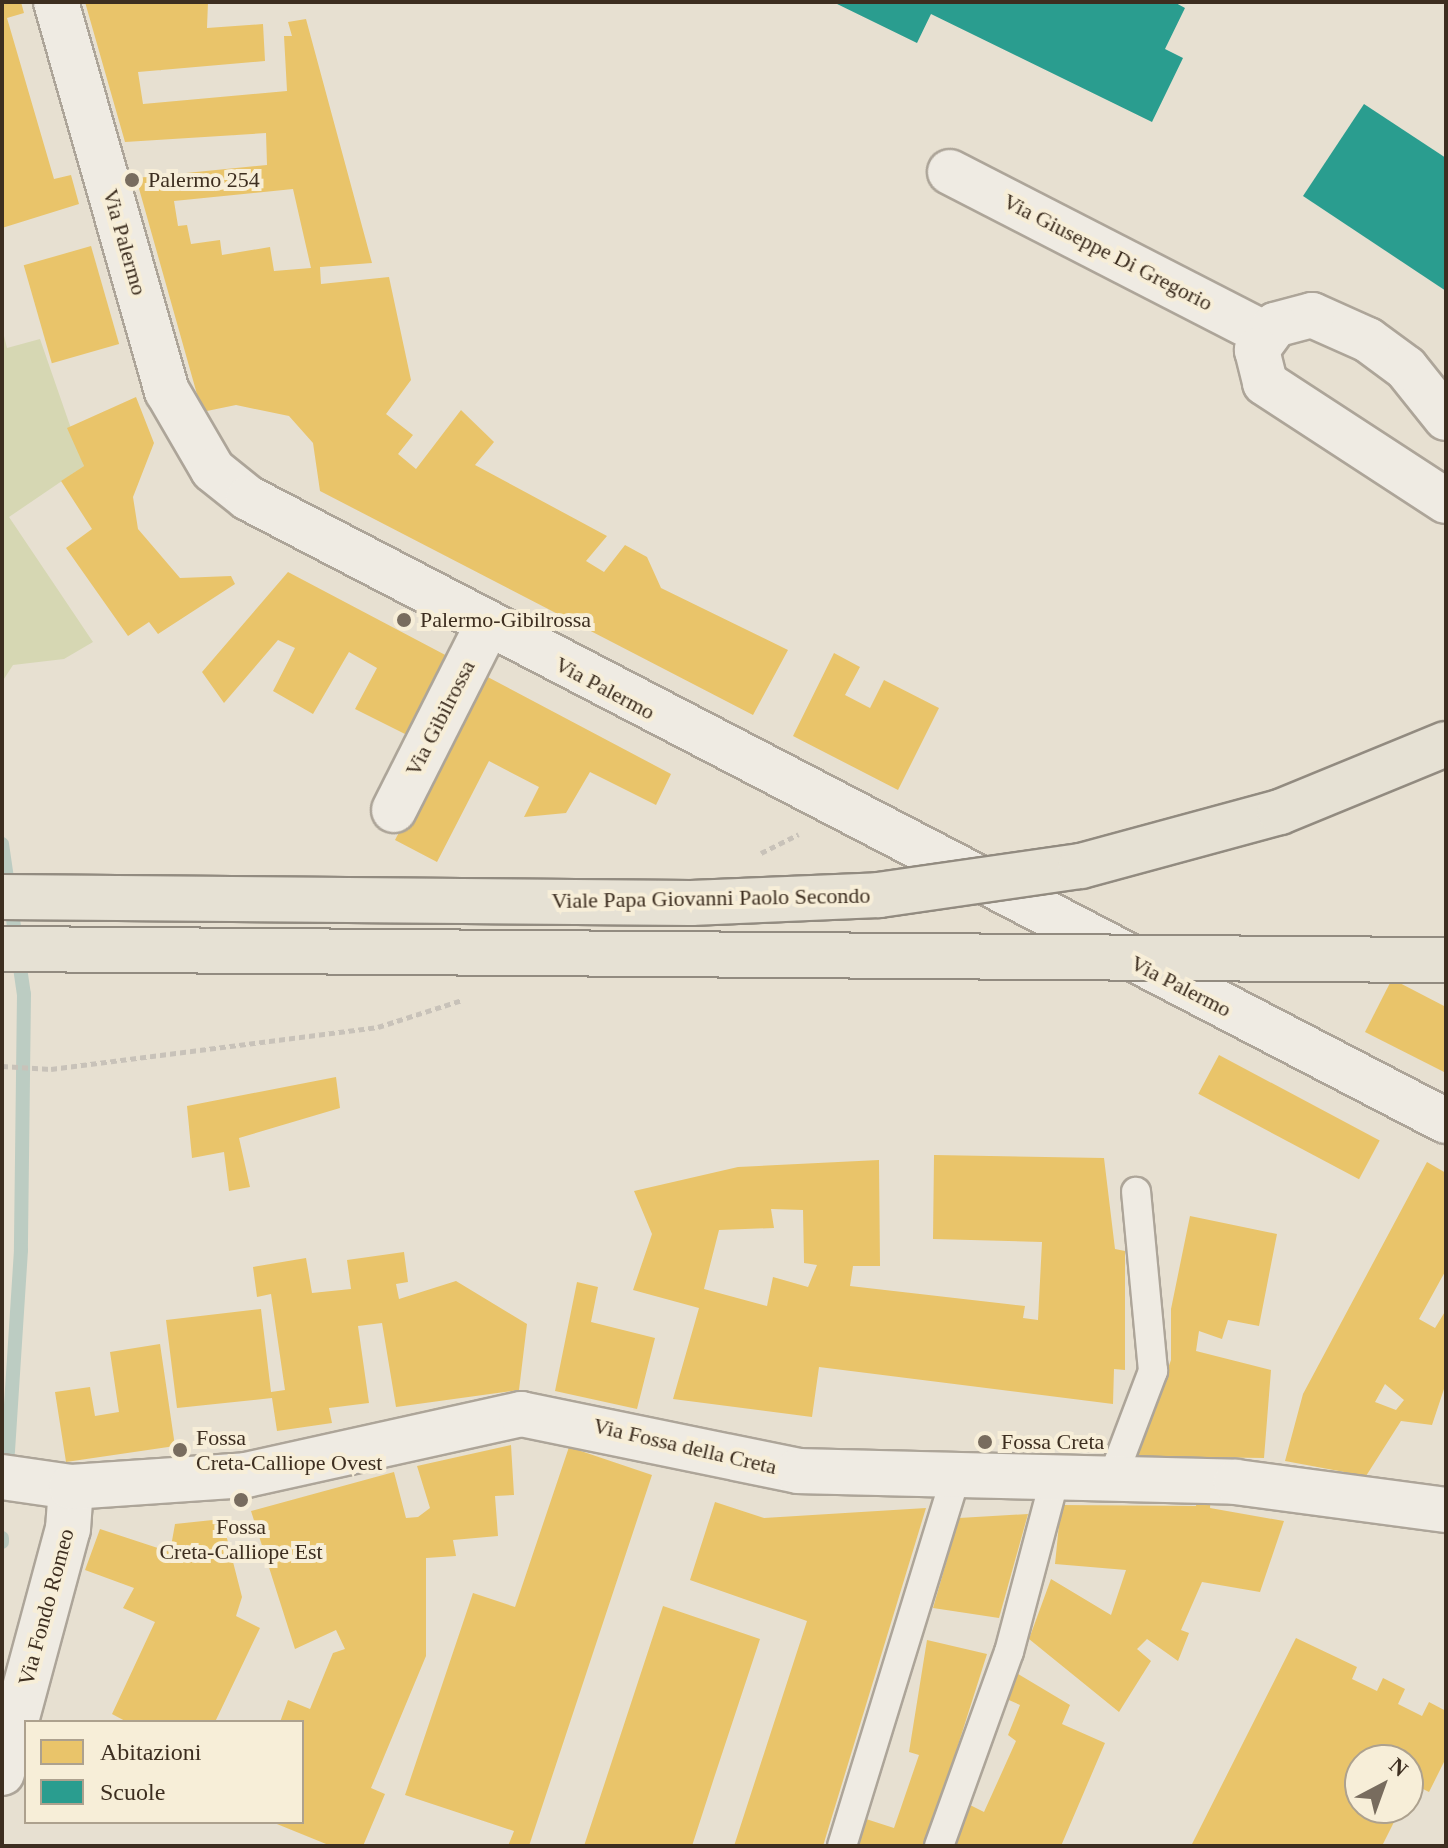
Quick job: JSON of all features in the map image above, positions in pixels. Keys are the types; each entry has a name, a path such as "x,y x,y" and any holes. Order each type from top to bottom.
{"main road":[{"name":"Viale Papa Giovanni Paolo Secondo","path":"2,897 691,903 879,895 1097,862 1280,812 1446,744"},
{"path":"2,949 1446,960"}],"street":[{"name":"Via Palermo","path":"56,2 167,391 213,470 248,498 487,626 1446,1121"},
{"name":"Via Giuseppe Di Gregorio","path":"950,172 1265,334"},
{"path":"1446,418 1406,368 1342,327 1312,315 1265,334 1257,363 1265,383 1446,501"},
{"name":"Via Gibilrossa","path":"394,810 487,626"},
{"name":"Via Fossa della Creta","path":"2,1477 71,1487 246,1475 521,1414 798,1471 1236,1482 1375,1504"},
{"name":"Via Fondo Romeo","path":"2,1773 68,1529 71,1487"},
{"path":"1375,1504 1446,1510"},
{"path":"1375,1504 1446,1540"}],"lane":[{"path":"1112,1479 1153,1371 1136,1192"},
{"path":"842,1846 956,1475"},
{"path":"939,1846 1009,1652 1055,1478"}],"path":[{"path":"2,1066 51,1069"}],"green space":[{"path":"2,328 7,348 40,339 84,466 9,517 93,642 64,659 13,665 2,682"}],"building: Abitazioni":[{"path":"2,2 21,2 24,13 7,18 54,179 71,175 79,204 2,228"},
{"path":"85,2 208,2 207,28 263,24 265,61 138,72 143,104 287,91 284,36 292,36 288,22 306,19 372,263 320,267 321,284 389,277 411,380 386,414 413,435 398,454 416,469 461,410 494,442 475,465 607,536 586,561 604,572 625,545 647,557 661,588 788,650 753,715 320,491 313,443 289,416 236,405 202,412 136,178 267,165 266,133 125,142","holes":["293,189 311,268 274,271 270,247 222,255 220,240 191,244 187,225 178,226 174,201"]},
{"path":"91,246 119,344 52,363 24,265"},
{"path":"136,397 154,443 133,497 138,529 180,578 231,576 235,584 158,634 149,622 128,636 66,548 92,529 61,481 84,466 67,428"},
{"path":"288,572 451,658 411,737 355,709 377,668 349,652 313,714 273,691 295,648 278,640 224,703 202,672"},
{"path":"834,653 860,667 845,695 870,708 884,680 939,708 898,790 793,736"},
{"path":"482,674 671,774 656,805 590,772 566,813 524,817 539,787 489,761 437,862 395,840"},
{"path":"1392,979 1446,1007 1446,1073 1365,1032"},
{"path":"1219,1055 1380,1140 1359,1179 1198,1094"},
{"path":"336,1077 340,1108 239,1138 250,1187 229,1191 224,1152 192,1158 187,1106"},
{"path":"934,1155 1104,1158 1115,1249 1125,1251 1125,1370 1114,1369 1113,1404 819,1367 812,1417 673,1399 699,1308 633,1290 652,1234 634,1191 738,1167 879,1160 880,1266 853,1266 850,1286 1025,1306 1023,1318 1038,1320 1042,1242 933,1239","holes":["771,1209 803,1210 804,1263 817,1265 808,1287 773,1277 767,1306 704,1289 719,1230 774,1228"]},
{"path":"1427,1162 1446,1173 1446,1270 1419,1319 1435,1328 1446,1310 1446,1383 1432,1425 1401,1421 1366,1476 1285,1461 1303,1394","holes":["1385,1384 1404,1400 1396,1410 1375,1402"]},
{"path":"1190,1216 1277,1234 1259,1326 1228,1320 1222,1339 1199,1331 1196,1351 1271,1370 1264,1458 1137,1456 1171,1360 1171,1309"},
{"path":"404,1252 408,1282 396,1284 399,1299 456,1281 527,1324 519,1390 396,1407 382,1323 358,1326 369,1403 329,1408 332,1423 277,1431 272,1398 177,1408 166,1320 261,1309 271,1392 285,1390 271,1294 257,1297 253,1267 306,1258 312,1293 351,1289 347,1260"},
{"path":"577,1282 598,1287 591,1322 655,1338 637,1409 555,1391"},
{"path":"160,1344 175,1446 66,1462 55,1392 90,1387 95,1416 119,1412 110,1352"},
{"path":"511,1445 514,1495 495,1496 498,1536 453,1540 456,1556 426,1558 426,1656 371,1788 385,1794 363,1846 331,1846 277,1824 304,1824 304,1720 281,1720 288,1700 310,1709 333,1653 345,1649 336,1630 295,1649 251,1511 394,1472 406,1518 418,1517 430,1508 417,1466"},
{"path":"569,1447 652,1475 529,1846 508,1846 514,1831 405,1795 473,1593 515,1607"},
{"path":"1211,1497 1210,1508 1284,1521 1260,1592 1202,1582 1181,1630 1189,1633 1178,1661 1147,1639 1137,1649 1151,1661 1119,1712 1029,1639 1051,1579 1111,1615 1126,1570 1055,1564 1061,1505 1196,1506 1197,1498"},
{"path":"715,1502 764,1518 926,1508 823,1846 734,1846 807,1621 690,1580"},
{"path":"1028,1514 999,1618 933,1608 959,1518"},
{"path":"222,1519 242,1597 236,1616 260,1628 216,1720 123,1720 112,1714 155,1622 123,1608 134,1588 85,1570 100,1529 170,1552 175,1524"},
{"path":"663,1606 760,1639 692,1846 584,1846"},
{"path":"1296,1638 1357,1667 1352,1679 1377,1691 1383,1678 1405,1689 1398,1704 1422,1716 1429,1702 1446,1711 1446,1758 1429,1792 1424,1790 1424,1744 1344,1744 1344,1824 1393,1824 1382,1846 1191,1846"},
{"path":"927,1640 987,1654 926,1846 856,1846 866,1819 894,1828 919,1755 909,1752"},
{"path":"1013,1671 1070,1705 1062,1724 1105,1743 1061,1846 950,1846 966,1803 984,1812 1016,1741 1008,1735 1020,1705 1002,1697"}],"building: Scuole":[{"path":"833,2 1174,2 1185,8 1165,49 1183,58 1152,122 931,14 917,43"},
{"path":"1364,104 1446,158 1446,291 1303,196"}],"waterway":[{"path":"2,844 24,994 21,1250 8,1453"}],"place":[{"name":"Palermo 254","path":"132,180"},
{"name":"Palermo-Gibilrossa","path":"404,620"},
{"name":"Fossa Creta","path":"985,1442"},
{"name":"Fossa Creta-Calliope Ovest","path":"180,1450"},
{"name":"Fossa Creta-Calliope Est","path":"241,1500"}]}
